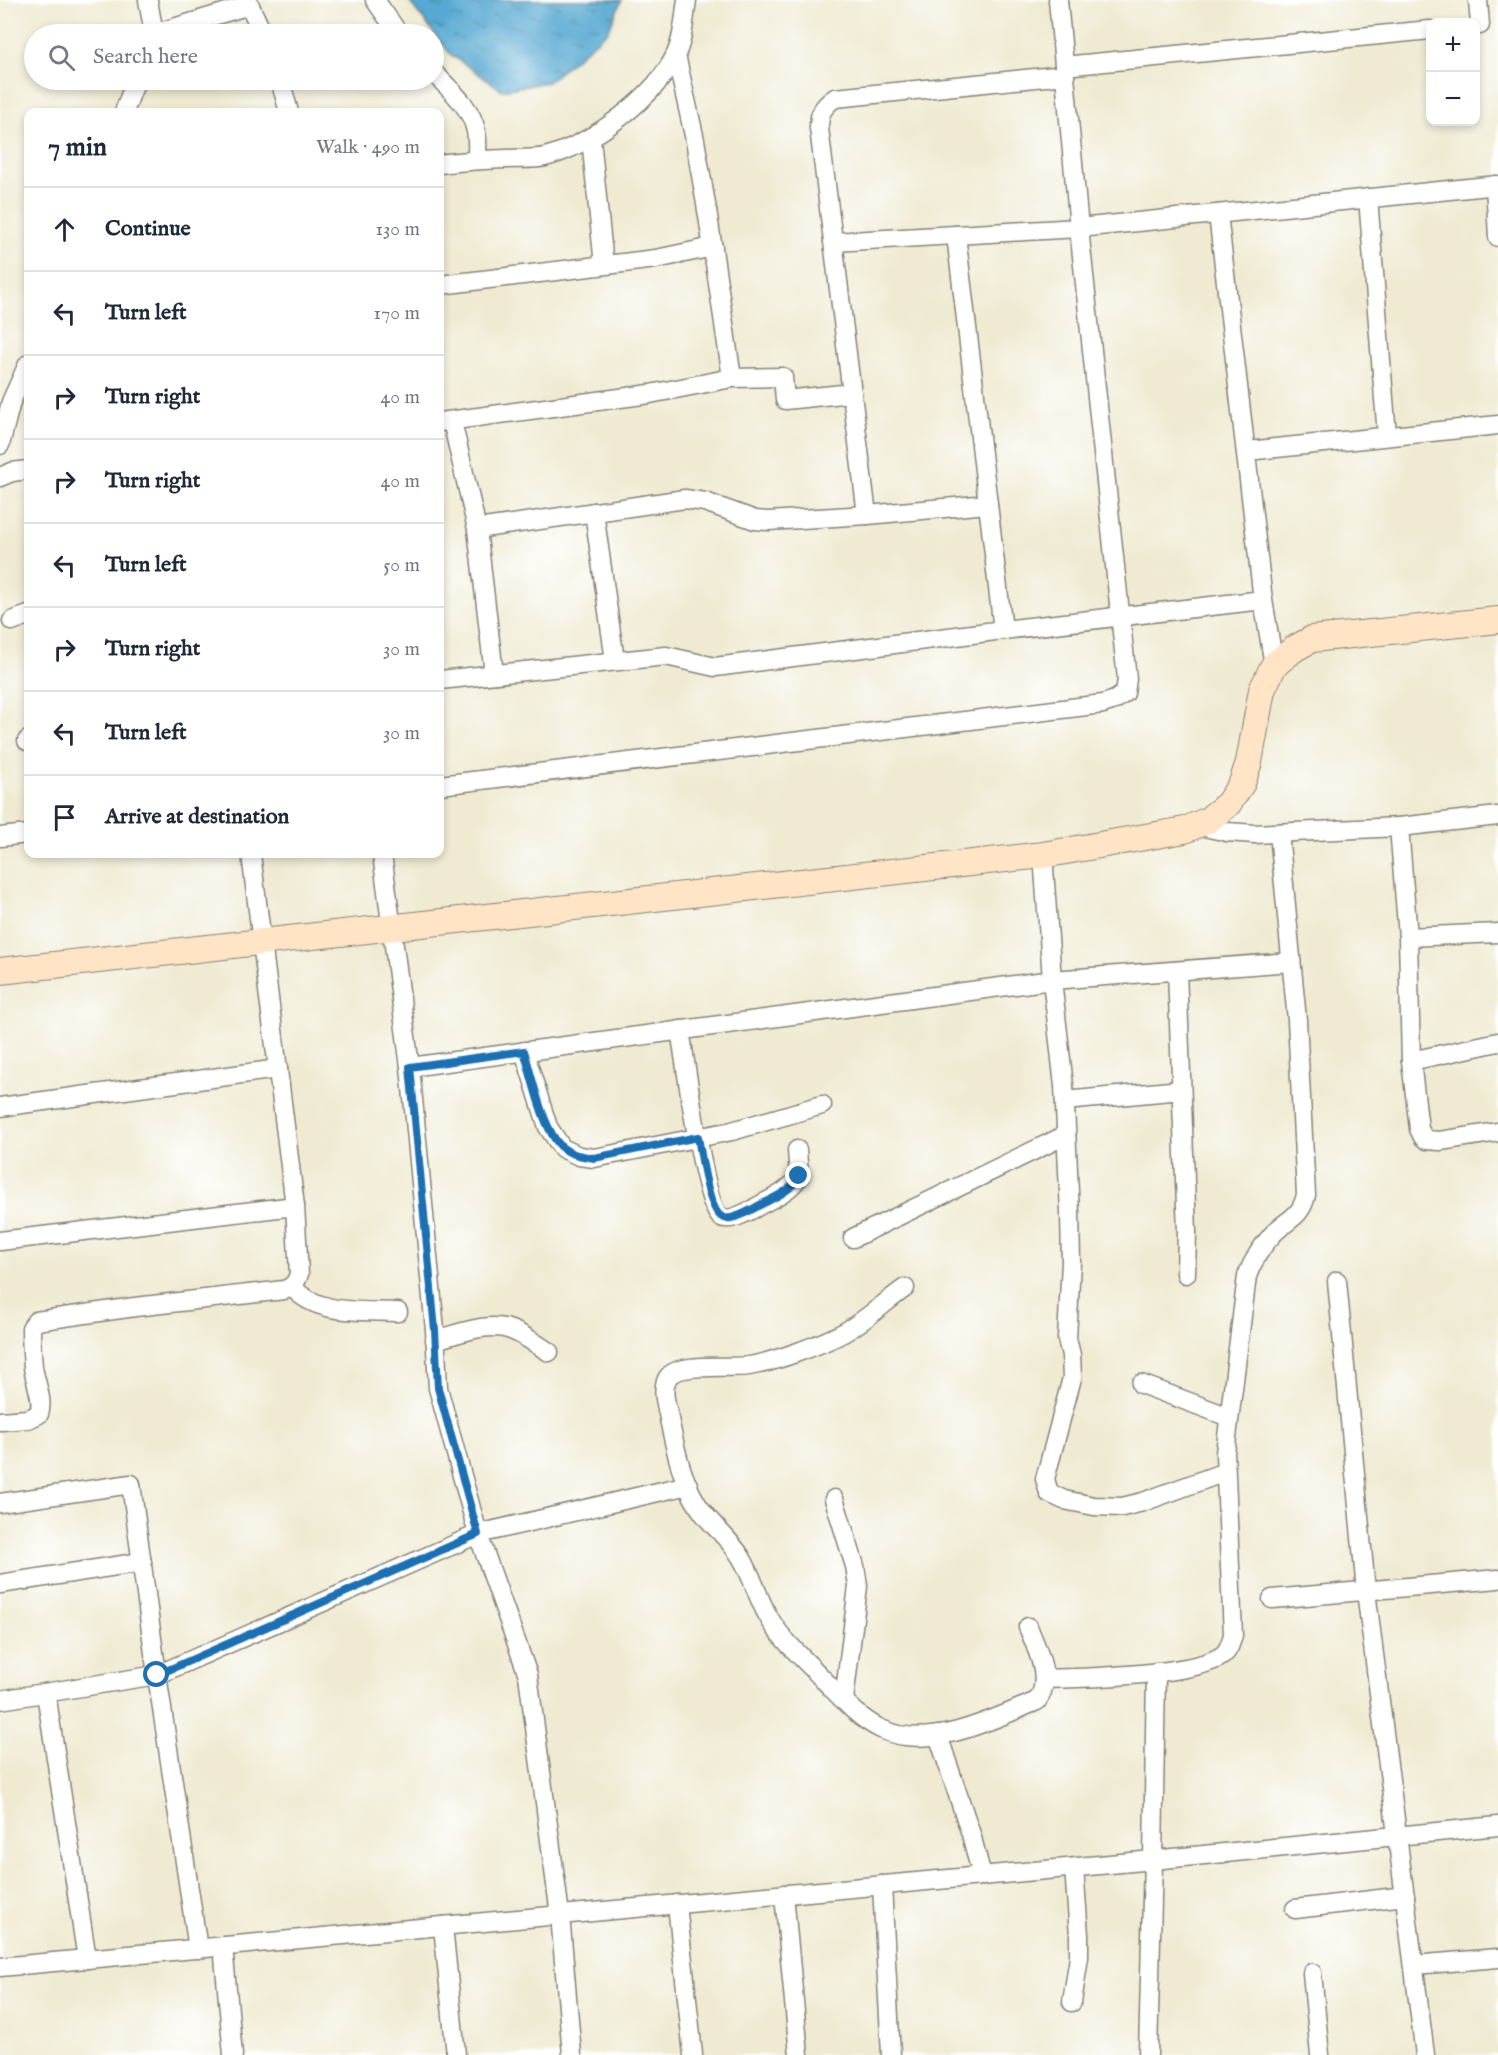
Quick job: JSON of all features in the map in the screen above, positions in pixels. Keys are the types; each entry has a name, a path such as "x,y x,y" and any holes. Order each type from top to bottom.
{"street":[{"path":"148,0 152,24"},
{"path":"375,0 392,24"},
{"path":"444,164 544,158 591,139 609,128 663,76 676,55 683,38 687,0"},
{"path":"444,785 1103,704 1125,693 1127,679 1079,228 1058,0"},
{"path":"1478,0 1485,24"},
{"path":"185,24 249,3 258,24"},
{"path":"867,515 819,128 819,114 826,104 835,98 1426,31"},
{"path":"676,55 695,140 732,378"},
{"path":"444,83 465,104 473,121 477,133 477,160"},
{"path":"126,108 132,90"},
{"path":"283,90 288,108"},
{"path":"591,139 604,265"},
{"path":"833,242 1079,228 1496,185 1498,237"},
{"path":"1368,198 1387,436"},
{"path":"1218,214 1263,600 1274,665"},
{"path":"956,235 1003,630"},
{"path":"444,285 656,259 713,247"},
{"path":"0,445 11,402 24,372"},
{"path":"494,674 477,529 446,422 650,394 732,378 783,377 785,400 852,393"},
{"path":"1247,451 1498,425"},
{"path":"0,477 12,472 24,471"},
{"path":"477,529 685,499 705,502 755,520 768,521 988,504"},
{"path":"594,512 615,661"},
{"path":"444,680 666,656 715,667 1263,600"},
{"path":"0,971 1043,855 1185,830 1209,820 1228,804 1242,783 1249,762 1262,690 1274,665 1294,649 1312,639 1498,620"},
{"path":"1196,825 1227,832 1279,833 1399,827 1498,816"},
{"path":"1399,827 1408,937 1411,1061 1419,1129 1427,1140 1440,1141 1498,1132"},
{"path":"1044,1679 1099,1678 1194,1665 1224,1654 1231,1644 1233,1635 1225,1453 1247,1276 1253,1259 1262,1246 1274,1232 1304,1207 1306,1195 1297,1020 1279,833"},
{"path":"0,837 24,834"},
{"path":"1043,855 1052,980 1065,1101 1071,1262 1067,1339 1071,1355 1072,1378 1045,1479 1049,1493 1064,1500 1094,1506 1122,1507 1143,1503 1225,1472"},
{"path":"0,1421 28,1419 39,1414 41,1407 33,1369 30,1328 36,1322 135,1307 284,1290 292,1287 299,1274 295,1206 252,858"},
{"path":"382,858 410,1067 438,1388 478,1534 528,1675 560,1915 573,2055"},
{"path":"1408,937 1498,933"},
{"path":"410,1067 1052,980 1291,962"},
{"path":"1177,970 1187,1232 1186,1274"},
{"path":"681,1030 698,1137 711,1201 716,1212 726,1219 751,1210 789,1189 799,1176 797,1150"},
{"path":"1411,1061 1498,1042"},
{"path":"524,1051 548,1127 562,1148 579,1156 594,1158 732,1131 822,1105"},
{"path":"0,1107 278,1069"},
{"path":"1065,1101 1182,1090"},
{"path":"853,1238 1066,1135"},
{"path":"0,1241 295,1206"},
{"path":"1338,1281 1366,1591 1425,2055"},
{"path":"292,1287 299,1295 318,1306 333,1309 398,1312"},
{"path":"905,1288 844,1332 816,1345 749,1366 683,1368 670,1375 664,1391 679,1464 704,1514 729,1540 751,1574 776,1630 787,1644 844,1700 882,1730 915,1737 957,1732 1037,1701 1044,1688 1044,1679 1037,1650 1028,1627"},
{"path":"435,1340 480,1329 501,1327 511,1330 549,1352"},
{"path":"1141,1384 1229,1417"},
{"path":"0,1503 131,1484 198,1949"},
{"path":"0,1700 157,1675 478,1534 688,1485"},
{"path":"834,1499 855,1566 858,1586 844,1700"},
{"path":"0,1584 142,1562"},
{"path":"1272,1599 1498,1579"},
{"path":"1148,2055 1156,1672"},
{"path":"45,1693 87,1959"},
{"path":"938,1735 971,1834 982,1876"},
{"path":"0,1967 1074,1868 1498,1826"},
{"path":"1072,2002 1079,1935 1074,1868"},
{"path":"882,1885 891,2055"},
{"path":"784,1894 799,2055"},
{"path":"1295,1909 1406,1896"},
{"path":"677,1904 693,2055"},
{"path":"443,1926 456,2055"},
{"path":"223,1946 233,2055"},
{"path":"1414,1965 1498,1958"},
{"path":"1312,1973 1320,2055"}],"water":[{"path":"408,0 622,0 608,31 548,82 502,90 451,55 444,46 444,24 427,24"}],"route":[{"path":"157,1675 478,1534 438,1388 435,1330 410,1067 524,1051 548,1127 562,1148 579,1156 594,1158 698,1137 711,1201 716,1212 726,1219 751,1210 789,1189 799,1176"}]}
